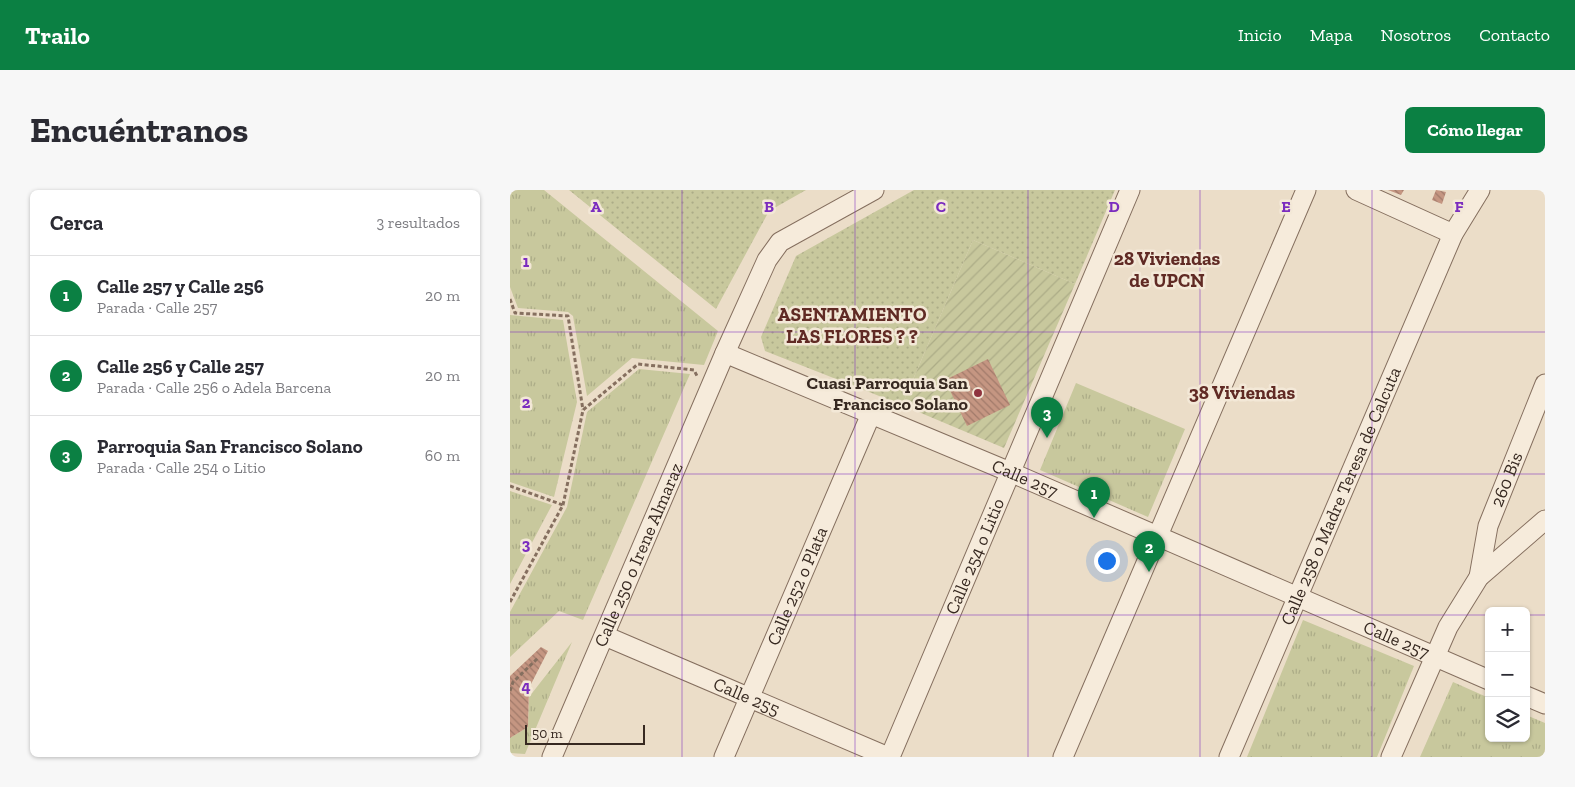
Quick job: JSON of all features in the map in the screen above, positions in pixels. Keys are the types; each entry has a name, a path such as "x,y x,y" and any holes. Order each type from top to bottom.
{"street":[{"name":"Calle 250 o Irene Almaraz","path":"552,757 725,352 767,260 780,242 874,190"},
{"name":"Calle 254 o Litio","path":"889,757 1130,190"},
{"path":"1063,757 1306,190"},
{"path":"1356,190 1453,234"},
{"name":"Calle 258 o Madre Teresa de Calcuta","path":"1229,757 1453,234 1480,190"},
{"name":"Calle 257","path":"725,352 1010,472 1298,599 1485,678"},
{"name":"260 Bis","path":"1479,577 1488,526 1545,384"},
{"name":"Calle 252 o Plata","path":"724,757 871,414"},
{"path":"1391,757 1448,627 1479,577 1545,520"},
{"name":"Calle 255","path":"605,636 889,757"},
{"path":"1528,697 1545,704"}],"path":[{"path":"510,299 515,313 568,316 583,410 563,505 510,602"},
{"path":"583,410 638,364 694,370 698,380"},
{"path":"510,486 563,505"},
{"path":"510,690 513,682 539,657"}],"green space":[{"path":"510,190 544,190 718,331 704,365 632,358 587,396 573,316 568,312 518,308 510,287"},
{"path":"569,190 806,190 769,211 716,309"},
{"path":"914,190 1115,190 1075,284 973,240 902,405 765,351 761,337 796,256"},
{"path":"973,240 1075,284 1004,448 902,405"},
{"path":"510,315 563,320 577,402 554,497 510,482"},
{"path":"639,369 690,374 583,620 559,611 510,657 510,612 567,507 587,412"},
{"path":"1076,383 1185,429 1148,517 1040,470"},
{"path":"510,491 552,505 510,584"},
{"path":"1303,620 1414,666 1377,757 1247,757"},
{"path":"572,642 525,754 510,753 510,738 528,727 529,697"},
{"path":"1453,682 1485,696 1485,742 1530,742 1530,717 1545,723 1545,757 1420,757"}],"building":[{"path":"1388,190 1404,190 1401,195"},
{"path":"1436,190 1446,192 1442,204 1432,200"},
{"name":"Cuasi Parroquia San Francisco Solano","path":"988,359 1010,405 967,426 945,380"},
{"path":"541,647 548,651 529,688 528,727 510,738 510,676"}],"place":[{"name":"Cuasi Parroquia San Francisco Solano","path":"978,393"},
{"name":"Parroquia San Francisco Solano","path":"1047,438"},
{"name":"Calle 257 y Calle 256","path":"1094,518"},
{"name":"Calle 256 y Calle 257","path":"1149,572"}],"district":[{"name":"28 Viviendas de UPCN","path":"1167,269"},
{"name":"ASENTAMIENTO LAS FLORES ? ?","path":"852,325"},
{"name":"38 Viviendas","path":"1242,392"}]}
